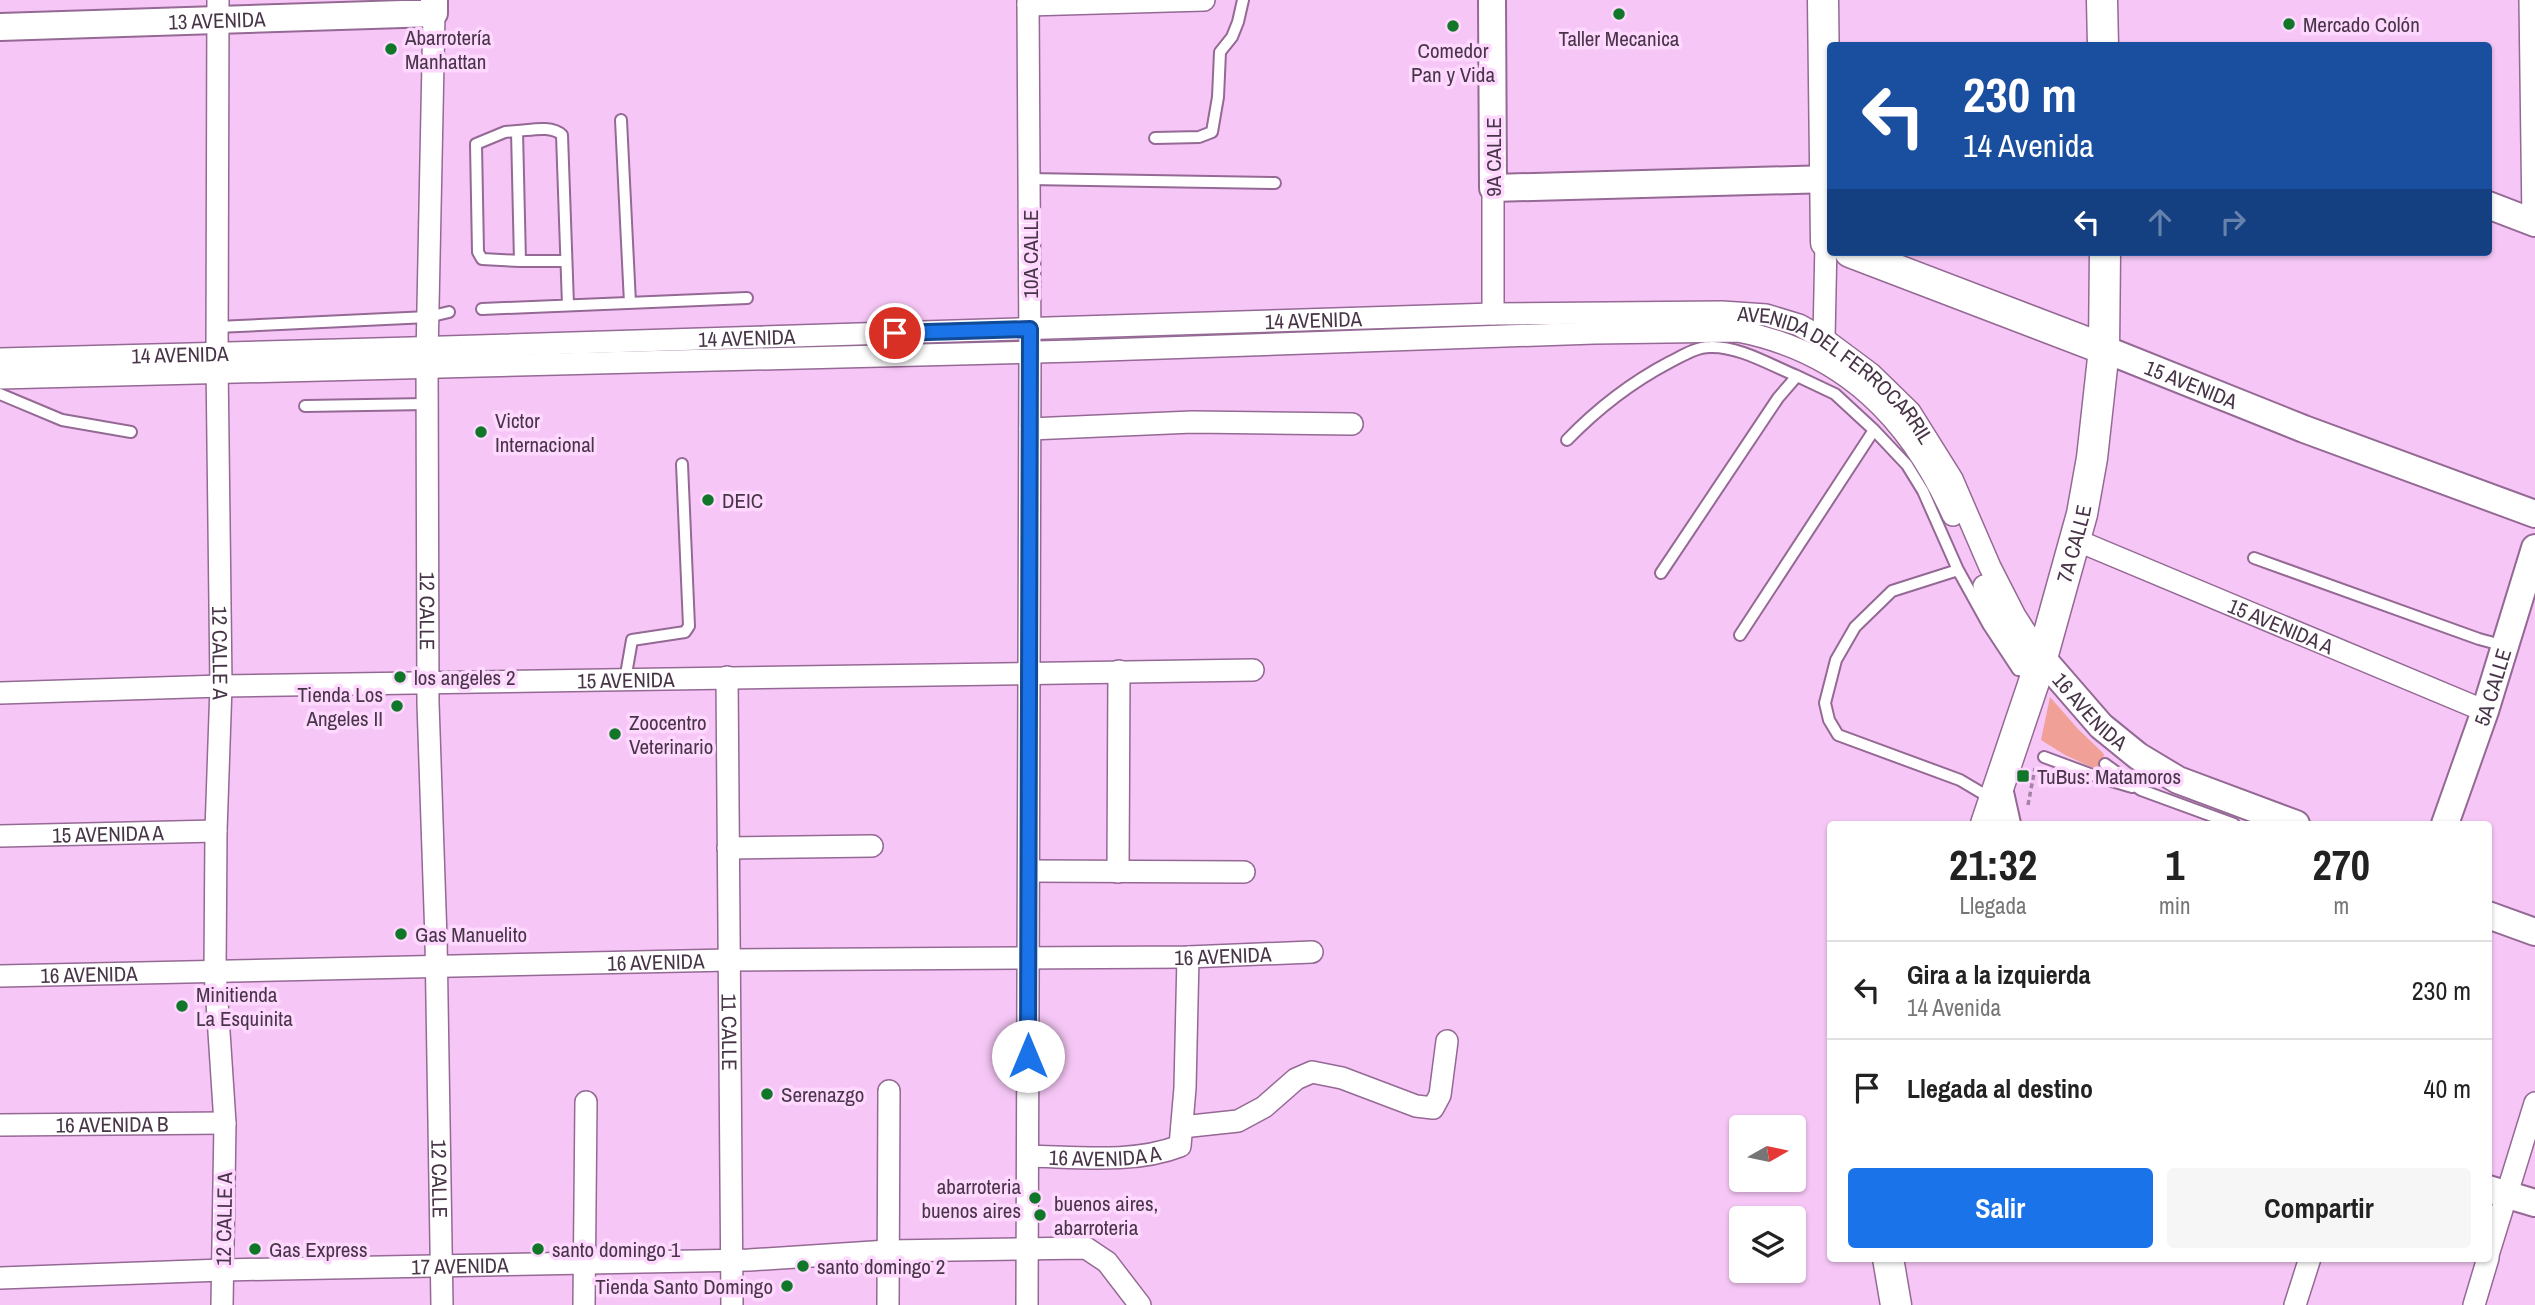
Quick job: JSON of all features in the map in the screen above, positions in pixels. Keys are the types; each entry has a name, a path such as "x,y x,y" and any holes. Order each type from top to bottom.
{"main road":[{"path":"1823,0 1827,143"},
{"path":"2102,0 2103,42"},
{"name":"15 AVENIDA","path":"1862,256 2104,349"},
{"name":"7A CALLE","path":"2003,809 2036,676 2076,540 2092,458 2104,349 2105,256"},
{"path":"1889,1262 1896,1305"}],"street":[{"path":"1028,2 1204,0"},
{"name":"9A CALLE","path":"1492,0 1493,314"},
{"path":"2492,206 2534,222 2530,0"},
{"name":"10A CALLE","path":"1027,1305 1030,429 1028,2"},
{"name":"13 AVENIDA","path":"0,27 218,10 434,7"},
{"name":"12 CALLE","path":"434,7 427,357 428,683 442,1305"},
{"name":"12 CALLE A","path":"218,10 220,686 215,971 225,1123 222,1305"},
{"path":"1493,188 1827,179"},
{"path":"1824,339 1835,256"},
{"name":"14 AVENIDA","path":"0,377 217,363 427,357 1030,329 1493,314"},
{"name":"AVENIDA DEL FERROCARRIL","path":"1493,314 1766,315 1798,325 1824,339 1871,374 1910,412 1952,479 1990,567 2015,615 2036,676"},
{"name":"14 AVENIDA","path":"427,357 1030,351 1717,330 1759,335 1818,357 1838,370 1874,399 1904,431 1927,461 1952,512 1976,572 2036,676"},
{"name":"15 AVENIDA","path":"2104,349 2304,429 2535,514"},
{"name":"14 AVENIDA","path":"0,359 217,363"},
{"path":"1030,429 1192,422 1352,424"},
{"name":"15 AVENIDA A","path":"2076,540 2485,711"},
{"name":"5A CALLE","path":"2446,821 2485,711 2535,548"},
{"name":"15 AVENIDA","path":"0,693 220,686 1253,670"},
{"path":"1118,872 1119,671"},
{"name":"16 AVENIDA","path":"2036,676 2138,756 2178,780 2288,821"},
{"name":"11 CALLE","path":"727,677 732,1305"},
{"name":"15 AVENIDA A","path":"0,836 216,831"},
{"path":"728,848 872,846"},
{"path":"1028,871 1244,872"},
{"path":"2492,897 2535,912"},
{"path":"2492,916 2535,932"},
{"name":"16 AVENIDA","path":"0,976 436,965 1188,957 1312,952"},
{"path":"1181,1136 1188,957"},
{"name":"16 AVENIDA A","path":"1028,1156 1085,1157 1161,1153 1181,1136 1238,1121 1264,1107 1296,1079 1312,1072 1342,1078 1416,1106 1433,1108 1440,1095 1447,1041"},
{"path":"888,1305 889,1091"},
{"path":"584,1305 586,1102"},
{"path":"2492,1231 2498,1192 2535,1103"},
{"name":"16 AVENIDA B","path":"0,1125 225,1123"},
{"path":"2498,1192 2535,1203"},
{"name":"17 AVENIDA","path":"0,1278 223,1270 731,1260 888,1251 1086,1248 1107,1262 1140,1305"},
{"path":"2295,1305 2309,1262"},
{"path":"2474,1305 2487,1262"}],"lane":[{"path":"1155,138 1199,137 1212,132 1218,97 1220,52 1232,37 1242,0"},
{"path":"621,120 630,303"},
{"path":"566,261 482,259 478,253 476,144 505,132 549,129 562,135 568,305"},
{"path":"517,131 520,261"},
{"path":"1029,179 1275,183"},
{"path":"482,309 747,298"},
{"path":"217,327 428,317 449,312"},
{"path":"1567,440 1590,416 1630,384 1688,352 1710,347 1736,351 1835,394 1907,465 1923,491 1958,570 1989,626 2036,676"},
{"path":"1661,573 1778,398 1797,376"},
{"path":"0,394 62,420 131,432"},
{"path":"305,406 427,404"},
{"path":"1740,635 1874,430"},
{"path":"625,680 632,640 685,632 689,626 682,464"},
{"path":"2254,558 2505,646"},
{"path":"1958,570 1892,591 1882,599 1855,627 1836,660 1825,703 1829,720 1838,735 1960,780 2003,809"},
{"path":"2044,757 2226,821"},
{"path":"2105,764 2141,790"}],"path":[{"path":"2003,809 2035,766"}],"shaded area":[{"path":"2050,697 2104,754 2100,771 2065,755 2041,740"}],"place":[{"name":"Taller Mecanica","path":"1619,14"},
{"name":"Mercado Colón","path":"2289,24"},
{"name":"Comedor Pan y Vida","path":"1453,26"},
{"name":"Abarrotería Manhattan","path":"391,49"},
{"name":"Victor Internacional","path":"481,432"},
{"name":"DEIC","path":"708,500"},
{"name":"los angeles 2","path":"400,677"},
{"name":"Tienda Los Angeles II","path":"397,706"},
{"name":"Zoocentro Veterinario","path":"615,734"},
{"name":"TuBus: Matamoros","path":"2023,776"},
{"name":"Gas Manuelito","path":"401,934"},
{"name":"Minitienda La Esquinita","path":"182,1006"},
{"name":"Serenazgo","path":"767,1094"},
{"name":"abarroteria buenos aires","path":"1035,1198"},
{"name":"buenos aires, abarroteria","path":"1040,1215"},
{"name":"Gas Express","path":"255,1249"},
{"name":"santo domingo 1","path":"538,1249"},
{"name":"santo domingo 2","path":"803,1266"},
{"name":"Tienda Santo Domingo","path":"787,1286"}],"route":[{"path":"895,333 1030,329 1028,1056"}]}
